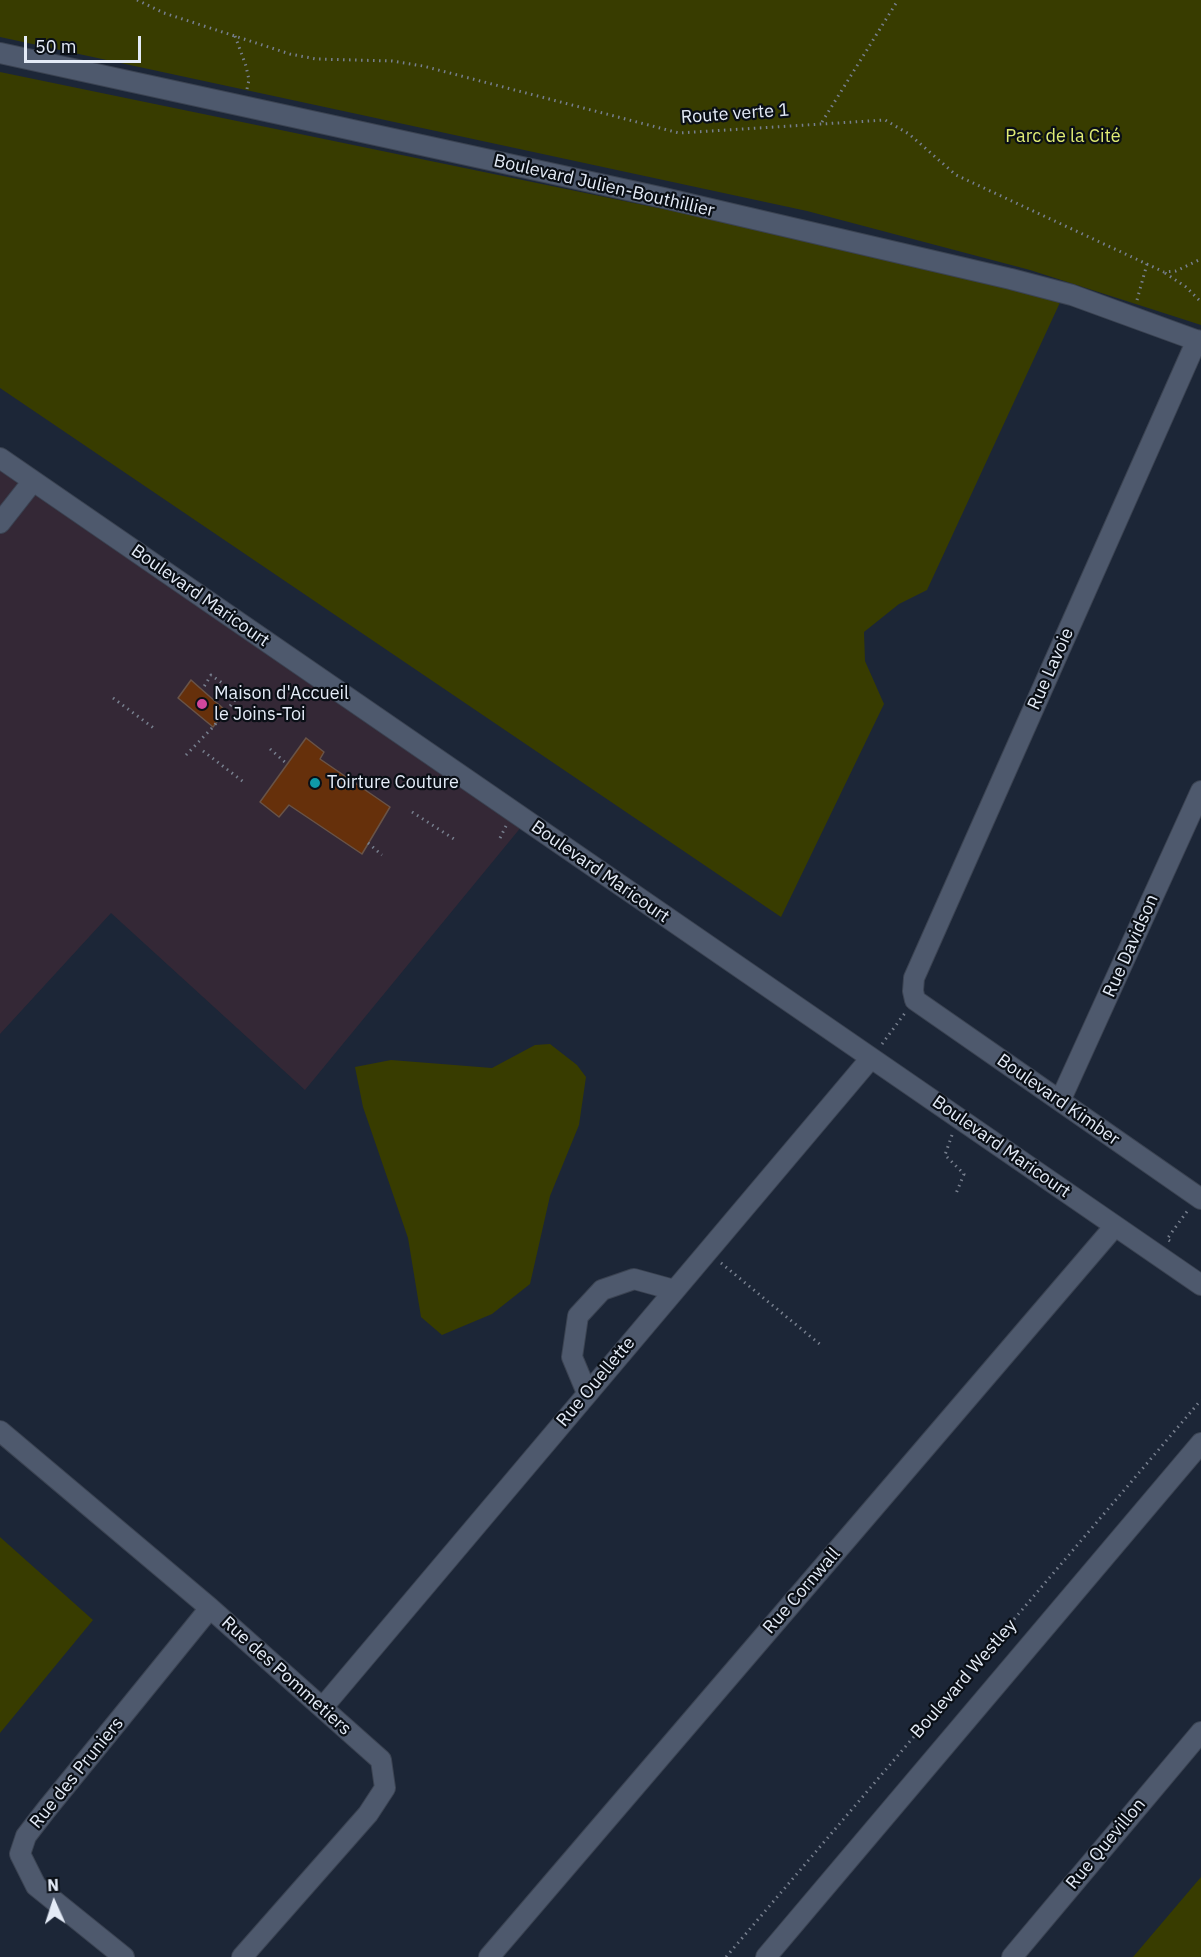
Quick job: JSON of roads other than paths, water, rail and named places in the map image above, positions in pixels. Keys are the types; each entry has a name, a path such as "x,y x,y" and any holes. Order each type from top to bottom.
{"street":[{"name":"Boulevard Julien-Bouthillier","path":"0,53 1001,276 1072,295 1199,341"},
{"name":"Rue Lavoie","path":"911,1005 914,978 1199,341"},
{"name":"Boulevard Maricourt","path":"0,458 1201,1285"},
{"path":"0,523 33,481"},
{"name":"Rue Davidson","path":"1060,1101 1201,791"},
{"name":"Boulevard Kimber","path":"911,1005 1060,1101 1197,1198"},
{"name":"Rue Ouellette","path":"324,1707 871,1058"},
{"name":"Rue Cornwall","path":"489,1957 1115,1226"},
{"path":"587,1393 572,1357 578,1316 602,1290 634,1279 674,1290"},
{"name":"Rue des Pommetiers","path":"0,1431 210,1608 381,1760 385,1788 368,1814 242,1957"},
{"name":"Boulevard Westley","path":"766,1957 1201,1443"},
{"name":"Rue des Pruniers","path":"124,1957 36,1886 20,1854 26,1836 39,1819 210,1608"},
{"name":"Rue Quevillon","path":"1012,1957 1201,1732"}],"place":[{"name":"Maison d'Accueil le Joins-Toi","path":"202,704"},
{"name":"Toirture Couture","path":"315,783"}],"park label":[{"name":"Parc de la Cité","path":"1063,137"}]}
